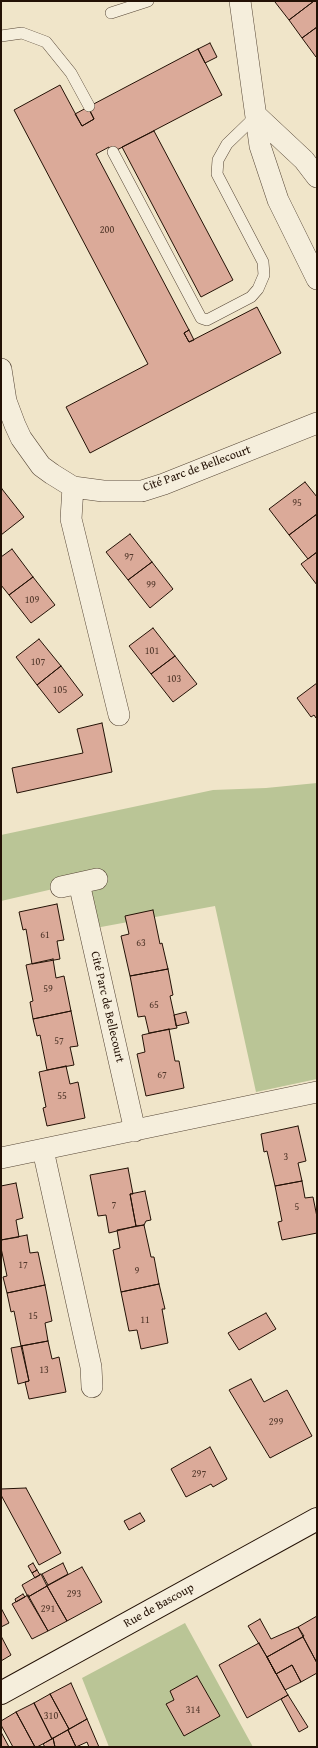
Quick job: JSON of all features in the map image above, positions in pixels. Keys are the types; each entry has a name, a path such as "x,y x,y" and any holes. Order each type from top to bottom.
{"main road":[{"name":"Rue de Bascoup","path":"1,1692 317,1519"}],"street":[{"path":"240,1 260,146 278,200 317,280"},
{"path":"257,116 304,160 317,177"},
{"name":"Cité Parc de Bellecourt","path":"1,369 6,401 21,438 41,466 73,487 103,491 142,491 164,484 317,423"},
{"path":"73,487 71,519 119,715"},
{"name":"Cité Parc de Bellecourt","path":"79,883 135,1131"},
{"path":"1,1158 317,1094"},
{"path":"43,1150 91,1367 92,1387"}],"lane":[{"path":"111,13 148,1"},
{"path":"1,36 22,33 46,42 71,73 89,106"},
{"path":"113,152 201,318 207,320 251,297 258,289 264,275 262,262 217,174 218,160 227,144 257,116"}],"green space":[{"path":"317,783 317,1079 256,1092 215,906 90,929 79,883 1,901 1,835 213,790 266,788"},
{"path":"185,1623 253,1747 109,1747 82,1678"}],"building":[{"path":"314,1 289,20 275,2"},
{"path":"314,1 317,1 317,27 302,38 289,20"},
{"path":"317,27 317,56 316,57 302,38"},
{"path":"210,43 217,57 205,63 198,49"},
{"path":"198,49 222,95 113,152 109,147 96,154 189,330 184,333 189,342 257,307 281,353 90,453 66,407 148,364 14,110 60,85 82,126 94,119 88,107"},
{"path":"88,107 94,119 82,126 75,114"},
{"path":"154,131 233,280 201,297 122,147"},
{"path":"189,330 194,340 189,342 184,333"},
{"path":"305,482 317,497 317,514 289,535 269,509"},
{"path":"2,489 24,517 1,535 1,490"},
{"path":"317,514 317,552 308,559 289,535"},
{"path":"130,534 152,562 128,580 106,552"},
{"path":"12,549 33,577 9,595 1,585 1,557"},
{"path":"317,552 317,585 301,564"},
{"path":"152,562 173,589 150,608 128,580"},
{"path":"33,577 55,605 31,623 9,595"},
{"path":"153,628 175,656 151,674 129,646"},
{"path":"39,639 61,666 37,685 16,657"},
{"path":"175,656 197,684 173,702 151,674"},
{"path":"61,666 83,695 59,713 37,685"},
{"path":"317,683 316,718 314,715 311,717 297,698"},
{"path":"102,723 112,772 17,793 12,768 83,753 77,729"},
{"path":"57,904 64,940 57,941 60,959 32,964 26,929 23,930 19,912"},
{"path":"153,910 160,944 162,943 168,969 130,976 121,936 129,934 125,916"},
{"path":"53,959 56,978 64,976 71,1011 33,1019 30,1002 33,1001 26,965"},
{"path":"168,969 173,995 170,996 177,1028 149,1033 145,1016 138,1017 130,976"},
{"path":"71,1011 78,1046 70,1047 74,1065 47,1070 40,1035 37,1036 33,1019"},
{"path":"186,1012 189,1023 176,1026 174,1015"},
{"path":"169,1029 175,1061 179,1061 184,1088 146,1096 137,1054 145,1052 142,1035"},
{"path":"66,1066 70,1084 78,1082 85,1118 47,1126 43,1108 46,1107 39,1072"},
{"path":"298,1126 306,1161 298,1163 302,1181 275,1186 267,1151 264,1152 261,1134"},
{"path":"128,1168 133,1194 130,1194 136,1226 109,1233 106,1215 98,1216 90,1175"},
{"path":"302,1181 305,1198 313,1197 317,1217 317,1233 282,1240 278,1222 282,1221 275,1186"},
{"path":"16,1183 23,1218 16,1220 19,1237 1,1240 1,1186"},
{"path":"145,1191 151,1220 146,1221 144,1225 136,1226 130,1194"},
{"path":"144,1225 151,1257 154,1257 159,1284 121,1292 113,1250 120,1248 117,1230"},
{"path":"27,1235 30,1253 38,1252 45,1285 7,1293 3,1277 7,1276 1,1248 1,1240"},
{"path":"159,1284 165,1309 162,1309 168,1343 141,1349 137,1330 129,1331 121,1292"},
{"path":"45,1285 52,1321 45,1323 48,1341 21,1346 14,1311 11,1312 7,1293"},
{"path":"266,1313 276,1329 239,1350 228,1333"},
{"path":"48,1341 52,1359 59,1357 66,1392 29,1399 25,1382 29,1381 21,1346"},
{"path":"22,1346 29,1381 18,1384 11,1348"},
{"path":"251,1379 264,1402 287,1390 312,1436 270,1458 229,1390"},
{"path":"210,1447 227,1479 213,1487 211,1484 186,1497 171,1469"},
{"path":"26,1488 61,1553 39,1565 1,1495 1,1489"},
{"path":"140,1513 145,1521 129,1530 124,1521"},
{"path":"33,1563 37,1570 32,1573 28,1566"},
{"path":"63,1563 68,1574 48,1585 42,1574"},
{"path":"82,1567 102,1602 67,1621 47,1586"},
{"path":"37,1570 40,1575 35,1578 32,1573"},
{"path":"41,1574 47,1586 28,1597 22,1585"},
{"path":"47,1586 67,1621 48,1631 28,1597"},
{"path":"23,1594 25,1597 16,1602 15,1599"},
{"path":"28,1595 48,1631 32,1639 12,1604"},
{"path":"1,1608 9,1623 1,1627"},
{"path":"317,1616 317,1663 298,1627"},
{"path":"260,1619 271,1639 298,1627 304,1636 267,1657 248,1626"},
{"path":"1,1636 11,1655 1,1661"},
{"path":"303,1637 317,1663 317,1673 301,1682 292,1665 276,1674 267,1657"},
{"path":"259,1643 288,1695 247,1718 219,1665"},
{"path":"292,1665 301,1682 285,1690 276,1674"},
{"path":"197,1676 220,1716 184,1736 166,1704 174,1700 170,1691"},
{"path":"71,1683 87,1719 69,1729 50,1694"},
{"path":"50,1694 69,1729 52,1739 34,1703"},
{"path":"288,1695 308,1727 299,1732 281,1699"},
{"path":"34,1703 52,1739 37,1747 35,1747 16,1712"},
{"path":"16,1712 35,1747 13,1747 1,1725 1,1721"},
{"path":"87,1719 99,1747 89,1747 87,1742 76,1747 68,1730"},
{"path":"68,1730 76,1747 55,1747 53,1738"},
{"path":"1,1732 9,1747 1,1747"},
{"path":"53,1738 55,1747 45,1747 43,1744"}]}
